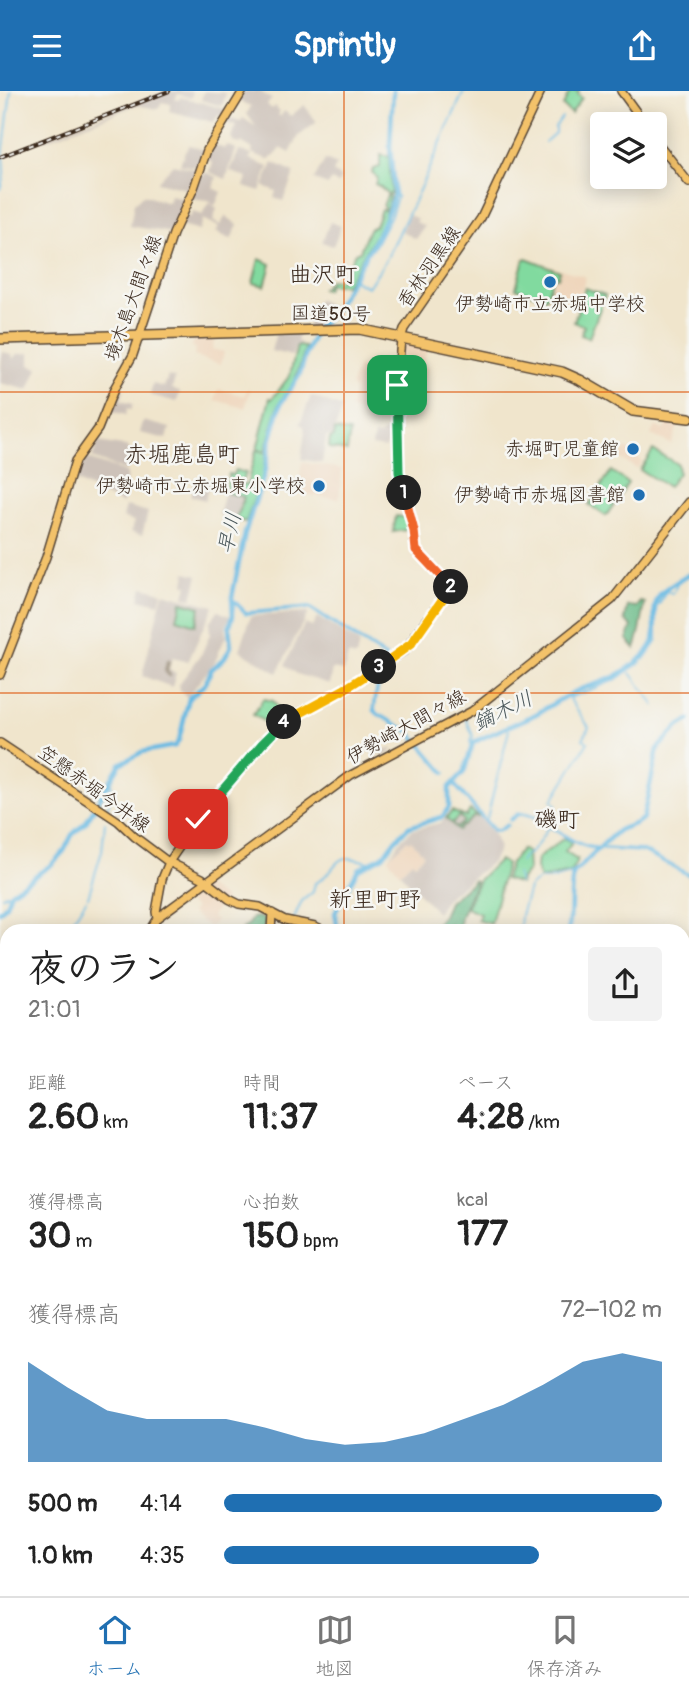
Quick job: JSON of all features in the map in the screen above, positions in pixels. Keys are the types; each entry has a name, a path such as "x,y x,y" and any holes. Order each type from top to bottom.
{"highway":[{"name":"国道50号","path":"0,339 366,330 562,372 633,411 689,418"}],"main road":[{"name":"境木島大間々線","path":"0,675 46,558 75,461 99,429 114,390 134,353 183,207 194,188 207,150 243,91"},
{"name":"香林羽黒線","path":"157,918 164,874 169,862 203,813 276,728 300,711 343,690 411,644 451,587 416,550 414,531 399,477 397,385 402,337 408,323 481,218 541,91"},
{"path":"621,91 636,112"},
{"path":"667,155 689,183"},
{"name":"伊勢崎大間々線","path":"153,924 157,918 348,777 466,715 610,602 689,502"},
{"name":"笠懸赤堀今井線","path":"0,743 117,821 169,862 207,882 233,901 258,906 272,913"},
{"path":"271,924 272,913 306,924"}],"shaded area":[{"path":"166,91 193,91 191,98 178,94 175,99 179,100 180,97 229,110 225,117 219,115 213,122 169,111 171,104 162,102 158,109 136,105 44,141 44,138"},
{"path":"204,91 226,93 222,106 201,100"},
{"path":"244,91 259,91 272,99 267,105 272,109 274,106 281,116 284,111 291,116 304,105 317,122 299,136 290,153 281,148 270,160 252,153 253,149 241,142 234,142 231,137 237,126 224,122 227,118 240,122 243,118 261,134 247,114 251,106 238,101"},
{"path":"211,144 225,149 227,145 236,149 226,179 210,172 213,162 205,158"},
{"path":"189,145 206,150 199,168 180,164"},
{"path":"239,151 252,154 250,158 269,167 260,191 244,186 247,178 230,171"},
{"path":"325,160 337,165 333,172 341,178 338,184 332,180 328,185 314,180"},
{"path":"273,163 294,173 283,201 274,198 276,191 263,186"},
{"path":"173,164 199,170 191,190 156,182"},
{"path":"205,172 217,177 213,188 221,192 215,206 208,201 190,199 200,174 203,176"},
{"path":"143,195 168,203 170,196 186,199 172,233 130,226 134,204"},
{"path":"209,203 217,209 213,221 220,225 226,216 238,225 231,240 216,232 219,227 202,219 199,231 177,225 181,214 190,217 192,212 202,215"},
{"path":"409,215 425,226 416,239 402,231"},
{"path":"330,222 341,226 333,246 322,242"},
{"name":"伊勢崎市立赤堀中学校","path":"523,257 586,277 576,308 515,288"},
{"path":"318,299 333,308 330,313 323,308 319,310 316,316 323,320 307,329 310,311"},
{"path":"300,332 297,341 301,343 300,346 296,346 292,356 271,351 276,333"},
{"path":"216,335 212,349 224,352 221,364 194,356 196,348 192,347 195,336"},
{"path":"403,340 429,344 422,365 428,368 422,387 417,385 411,397 407,395 409,390 398,386"},
{"path":"2,352 12,354 13,359 18,354 29,353 29,365 38,368 29,390 0,383"},
{"path":"358,367 373,373 372,376 378,379 380,376 386,379 383,385 365,379 363,386 372,389 360,412 350,409 355,390 351,385"},
{"path":"168,376 175,378 172,389 180,391 177,402 150,395 153,384 164,387"},
{"path":"376,385 395,395 395,411 380,405 383,398 378,395 379,391 374,389"},
{"path":"116,388 124,390 121,401 133,404 131,410 127,409 126,415 108,410"},
{"path":"251,388 245,408 215,400 218,389 244,396"},
{"path":"371,395 377,398 375,402 380,405 373,418 362,412"},
{"path":"311,396 342,408 333,436 326,436 322,463 301,459 305,433 304,426 300,424"},
{"path":"143,421 170,428 167,439 140,433"},
{"path":"668,421 679,424 671,444 651,435 655,426 664,430"},
{"path":"382,432 397,434 397,442 388,440 386,448 372,446 374,435 381,436"},
{"path":"98,442 129,447 126,471 92,458"},
{"path":"626,448 642,461 637,469 619,458"},
{"path":"79,456 127,473 123,504 70,479"},
{"name":"伊勢崎市立赤堀東小学校","path":"302,462 342,469 339,499 297,493"},
{"path":"195,477 210,481 205,500 190,496"},
{"path":"225,493 244,497 235,519 219,515"},
{"path":"126,506 148,512 142,535 131,532 134,521 123,518"},
{"path":"186,572 198,575 192,598 184,597"},
{"path":"142,587 162,592 159,604 139,599"},
{"path":"163,593 213,606 188,662 172,658 169,670 176,673 172,687 142,676"},
{"path":"218,611 230,616 225,629 226,636 214,663 187,697 180,691 179,684 201,655 210,634 209,622"},
{"path":"308,613 277,673 240,650 251,616"},
{"path":"317,617 359,644 356,657 348,655 344,671 333,669 330,684 297,674 285,665 305,623 312,627"},
{"path":"372,739 384,749 394,749 383,757 381,752 377,755 364,749"},
{"path":"470,810 477,814 492,832 499,848 492,862 448,897 437,913 400,873 412,861 415,864 424,854 411,840 407,840 389,857 399,842 412,830 440,823 452,811 466,818"},
{"path":"407,840 411,840 424,854 400,873 388,858"},
{"path":"205,885 225,898 212,916 216,920 213,924 206,924 192,912 195,908 185,899"}],"green space":[{"path":"570,91 579,91 578,95 582,98 571,114 563,106"},
{"path":"391,111 389,160 392,196 391,192 389,195 375,184 377,178 372,172 380,167 380,155 389,157"},
{"path":"387,195 390,197 382,224 346,285 328,285 326,290 322,289 330,280 342,280 355,253 360,251 369,229 375,226 381,209 386,210 383,206"},
{"path":"526,258 560,271 558,277 553,277 546,298 516,288"},
{"path":"259,259 271,264 265,286 253,283"},
{"path":"585,288 605,295 589,338 581,335 584,326 574,322"},
{"path":"297,346 306,347 295,380 279,404 265,452 263,475 246,522 235,519 244,497 225,492 229,474 233,475 235,470 246,473 240,483 247,485 256,450 264,452 257,449 270,398 272,399 290,375"},
{"path":"335,430 350,432 347,451 329,448 330,438 334,437"},
{"path":"653,450 677,464 678,473 668,487 640,470"},
{"path":"611,471 628,483 606,516 589,505"},
{"path":"396,516 409,518 412,529 393,532"},
{"path":"181,602 200,607 195,625 177,619"},
{"path":"641,602 645,603 635,648 627,639 632,626 625,620 628,606 637,607"},
{"path":"263,699 272,701 277,708 287,712 287,719 276,728 253,715"},
{"path":"470,810 479,817 474,816 463,826 461,824 464,821 459,816 452,823 456,828 446,818 452,811 466,817"},
{"path":"564,838 572,843 565,852 577,860 572,873 540,879 536,868 537,859"},
{"path":"522,849 527,852 528,871 520,884 505,879 510,863"},
{"path":"499,860 506,864 491,924 478,920 480,914 466,908 479,880"},
{"path":"476,881 460,924 437,924 449,902"},
{"path":"253,918 266,919 265,924 249,924"}],"waterway":[{"path":"3,155 11,91"},
{"name":"早川","path":"0,912 11,892 51,865 64,851 72,835 86,822 120,764 142,752 175,746 179,740 189,698 205,684 211,670 225,657 231,646 229,628 233,615 232,597 245,533 264,475 281,403 299,376 318,327 333,313 380,230 394,194 390,147 393,91"},
{"path":"445,133 464,91"},
{"path":"545,142 555,133 555,127 562,117"},
{"path":"412,206 444,135"},
{"path":"0,189 4,174 3,157"},
{"name":"早川","path":"373,249 396,200"},
{"path":"388,256 411,208"},
{"path":"354,280 368,287 387,258"},
{"name":"鏑木川","path":"337,924 335,913 358,869 383,856 409,827 442,817 449,807 449,788 464,772 473,743 536,714 577,690 615,676 630,667 644,655 654,640 655,610 660,595 689,574"},
{"path":"659,605 666,592 673,594 677,584 689,576"},
{"path":"232,599 246,613 309,608 385,657 386,668 378,685 374,710 409,731 445,773"},
{"name":"鏑木川","path":"657,609 657,640"},
{"name":"鏑木川","path":"644,659 656,642"},
{"path":"520,862 543,835 555,809 556,804 552,801 588,742 583,739 589,727 569,698 615,680 641,662"},
{"path":"631,673 655,706"},
{"path":"466,718 473,736 470,742"},
{"path":"569,924 573,876 622,828 638,823 643,818 658,748 679,726 689,720"},
{"path":"487,818 509,730"},
{"path":"106,811 112,795 111,783"},
{"path":"455,785 493,830 498,831 507,825"},
{"path":"510,820 518,814 528,815 575,842 596,848"},
{"path":"88,897 102,851 105,822"},
{"path":"604,849 644,851 689,875"},
{"path":"294,919 302,901 313,892 315,883 339,861 350,858 371,863"},
{"path":"517,874 519,883"},
{"path":"549,880 574,874"},
{"path":"530,886 539,880"},
{"path":"542,880 547,880"},
{"path":"520,924 529,888"},
{"name":"早川","path":"2,896 11,892"},
{"path":"71,924 86,900"}],"taxiway":[{"path":"168,662 166,672 169,675"}],"railway":[{"path":"0,157 169,91"}],"place":[{"name":"伊勢崎市立赤堀中学校","path":"550,282"},
{"name":"赤堀町児童館","path":"633,449"},
{"name":"伊勢崎市立赤堀東小学校","path":"319,486"},
{"name":"伊勢崎市赤堀図書館","path":"639,495"}],"district":[{"name":"曲沢町","path":"323,274"},
{"name":"赤堀鹿島町","path":"182,454"},
{"name":"磯町","path":"557,819"},
{"name":"新里町野","path":"375,899"}],"route":[{"path":"198,819 279,725 300,711 344,690 408,647 451,587 416,550 414,531 399,477 397,385"}]}
